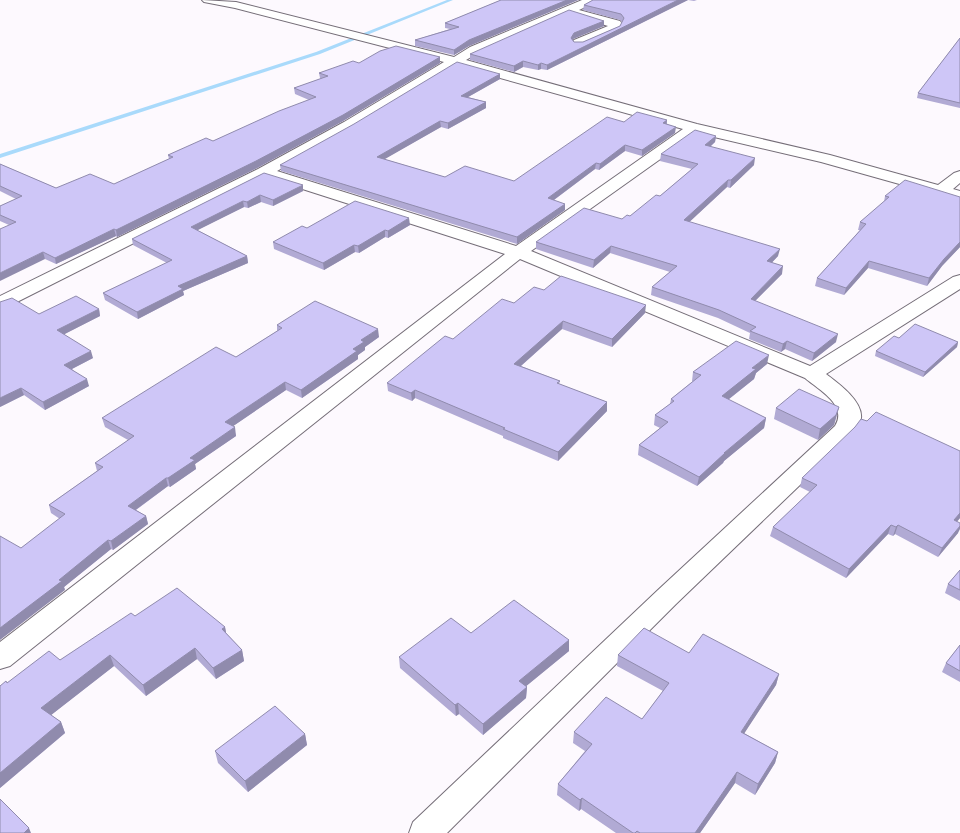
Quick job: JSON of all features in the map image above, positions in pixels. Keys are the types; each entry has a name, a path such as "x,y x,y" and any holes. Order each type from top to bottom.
{"street":[{"path":"208,0 236,5 455,61 694,128 825,158 960,196"},
{"path":"0,303 264,172 349,125 474,50 592,0"},
{"path":"568,10 616,24 615,27 578,43"},
{"path":"0,658 518,252 694,128"},
{"path":"264,172 518,252 812,374 844,399 850,411 850,418 844,430 667,597 425,833"},
{"path":"941,190 960,176"},
{"path":"812,374 960,281"}],"building":[{"path":"501,0 567,0 469,40 454,50 415,40 459,27 445,23"},
{"path":"593,0 678,0 547,65 541,63 538,65 523,61 514,66 470,54 569,10 604,21 574,33 571,38 574,42 583,42 620,26 624,18 621,14 584,5"},
{"path":"960,38 960,103 918,93"},
{"path":"396,46 440,57 343,115 256,161 116,230 114,229 55,258 43,252 0,273 0,229 16,222 0,215 0,206 22,196 0,186 0,164 56,188 90,174 114,184 173,157 168,155 206,138 213,141 279,111 316,97 294,88 328,76 319,73 353,61 359,63 380,51"},
{"path":"457,62 500,74 461,96 486,102 448,123 440,121 377,157 445,177 465,166 514,181 607,117 624,122 637,112 667,120 663,123 676,127 642,150 625,145 600,164 596,163 548,198 565,204 517,237 280,165 354,124"},
{"path":"695,130 716,136 705,145 755,158 684,220 780,249 767,261 783,266 751,299 838,334 814,353 787,341 783,344 750,331 756,327 719,310 652,287 677,266 611,246 594,260 536,242 584,208 622,219 627,215 630,216 656,195 660,196 698,164 661,154"},
{"path":"264,173 303,185 273,200 260,195 247,202 243,201 191,227 247,256 178,286 183,289 137,312 103,293 172,260 132,239"},
{"path":"905,180 960,197 960,242 929,278 869,261 846,288 817,278 866,224 860,222 889,197 885,196"},
{"path":"355,201 409,218 388,231 385,230 358,246 354,245 323,263 273,242 302,226 307,228"},
{"path":"561,276 646,305 612,339 563,321 514,364 560,381 557,383 607,402 558,452 415,390 411,393 387,383 445,336 453,339 502,299 514,303 534,287 544,290"},
{"path":"76,296 99,309 57,330 91,351 64,365 87,379 43,402 21,388 0,398 0,302 12,298 39,314"},
{"path":"315,301 378,329 361,340 364,342 353,349 357,351 301,390 285,382 225,422 235,427 190,458 195,460 166,478 128,506 146,516 111,541 108,540 59,580 62,581 0,628 0,536 21,548 65,514 49,505 103,467 95,463 134,436 102,418 216,347 236,357 282,328 277,325"},
{"path":"915,324 958,342 925,372 876,351 894,336 899,338"},
{"path":"736,341 769,355 752,368 756,369 722,396 766,418 724,453 699,477 639,445 668,422 655,415 674,401 671,399 701,375 693,372"},
{"path":"799,389 839,407 836,415 820,429 776,408"},
{"path":"876,412 960,451 960,513 954,520 960,523 960,526 942,548 898,525 896,527 891,525 849,569 773,527 817,485 802,478 855,427 861,419 867,421"},
{"path":"960,570 960,590 948,584"},
{"path":"177,588 225,627 222,629 242,650 213,668 195,648 143,685 110,655 41,708 61,722 0,773 0,686 6,681 7,683 49,651 60,660 131,613 135,616"},
{"path":"514,600 569,640 519,681 527,687 483,724 458,703 455,705 399,657 451,618 471,633"},
{"path":"644,628 689,653 703,634 779,674 741,732 778,752 758,784 737,772 695,833 640,833 637,831 633,833 582,798 580,800 558,784 592,744 574,732 606,697 642,719 669,683 618,655"},
{"path":"960,645 960,671 946,663"},
{"path":"275,706 305,734 245,781 215,751"},
{"path":"0,799 29,828 24,833 0,833"}],"waterway":[{"path":"0,156 318,53 451,0"}]}
